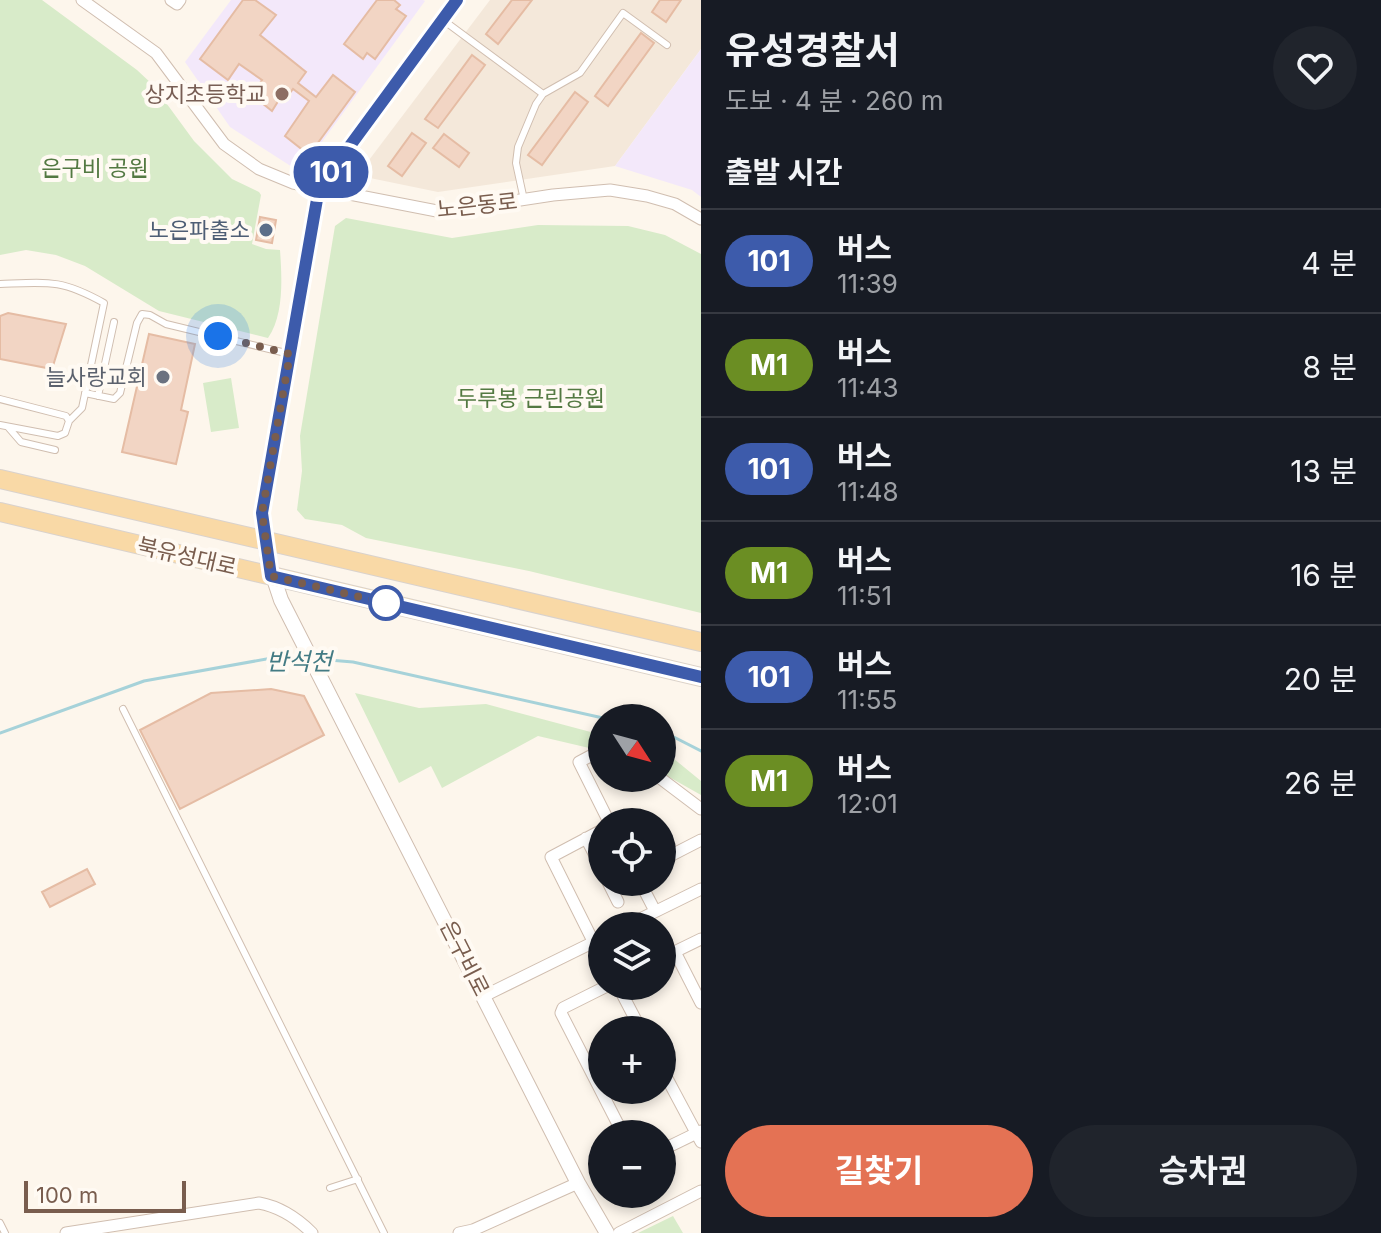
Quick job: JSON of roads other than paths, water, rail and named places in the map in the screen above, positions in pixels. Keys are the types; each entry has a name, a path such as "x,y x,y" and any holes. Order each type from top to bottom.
{"main road":[{"name":"북유성대로","path":"0,479 701,642"},
{"name":"북유성대로","path":"0,512 701,677"}],"street":[{"path":"171,0 177,4 180,0"},
{"path":"265,539 262,513 319,188 457,0"},
{"name":"노은동로","path":"90,2 156,53 224,144 240,158 293,183 442,212 610,190 675,204 701,219"},
{"name":"은구비로","path":"265,539 271,576 291,620 578,1183 607,1233"},
{"path":"588,757 579,762 588,780"},
{"path":"676,790 701,809"},
{"path":"588,842 586,838 551,857 588,924"},
{"path":"676,853 701,840"},
{"path":"647,896 655,911 701,889"},
{"path":"615,896 618,902"},
{"path":"676,952 701,939"},
{"path":"484,996 588,944"},
{"path":"676,954 701,1003"},
{"path":"588,996 563,1008 561,1013 616,1120"},
{"path":"676,1094 699,1135 676,1144"},
{"path":"459,1233 473,1230 578,1183"},
{"path":"619,1233 701,1191"},
{"path":"66,1233 259,1203 273,1205 291,1215 312,1233"}],"lane":[{"path":"524,200 516,163 518,147 543,94 580,73 623,13 667,45"},
{"path":"443,19 543,94"},
{"path":"0,284 51,282 77,288 104,303 82,408 68,419 65,433 58,436 4,426"},
{"path":"85,393 114,399 120,393 137,323 142,314 166,324 290,354"},
{"path":"98,396 114,322"},
{"path":"0,399 68,419"},
{"path":"4,426 21,442 55,450"},
{"path":"123,709 384,1233"},
{"path":"330,1188 358,1179"},
{"path":"0,1223 5,1233"}],"waterway":[{"name":"반석천","path":"0,733 144,681 283,656 306,658"},
{"name":"반석천","path":"317,659 353,662 588,715"},
{"name":"반석천","path":"676,738 701,751"}],"place":[{"name":"상지초등학교","path":"282,94"},
{"name":"노은파출소","path":"266,230"},
{"name":"늘사랑교회","path":"163,377"}],"park label":[{"name":"은구비 공원","path":"95,168"},
{"name":"두루봉 근린공원","path":"531,398"}]}
